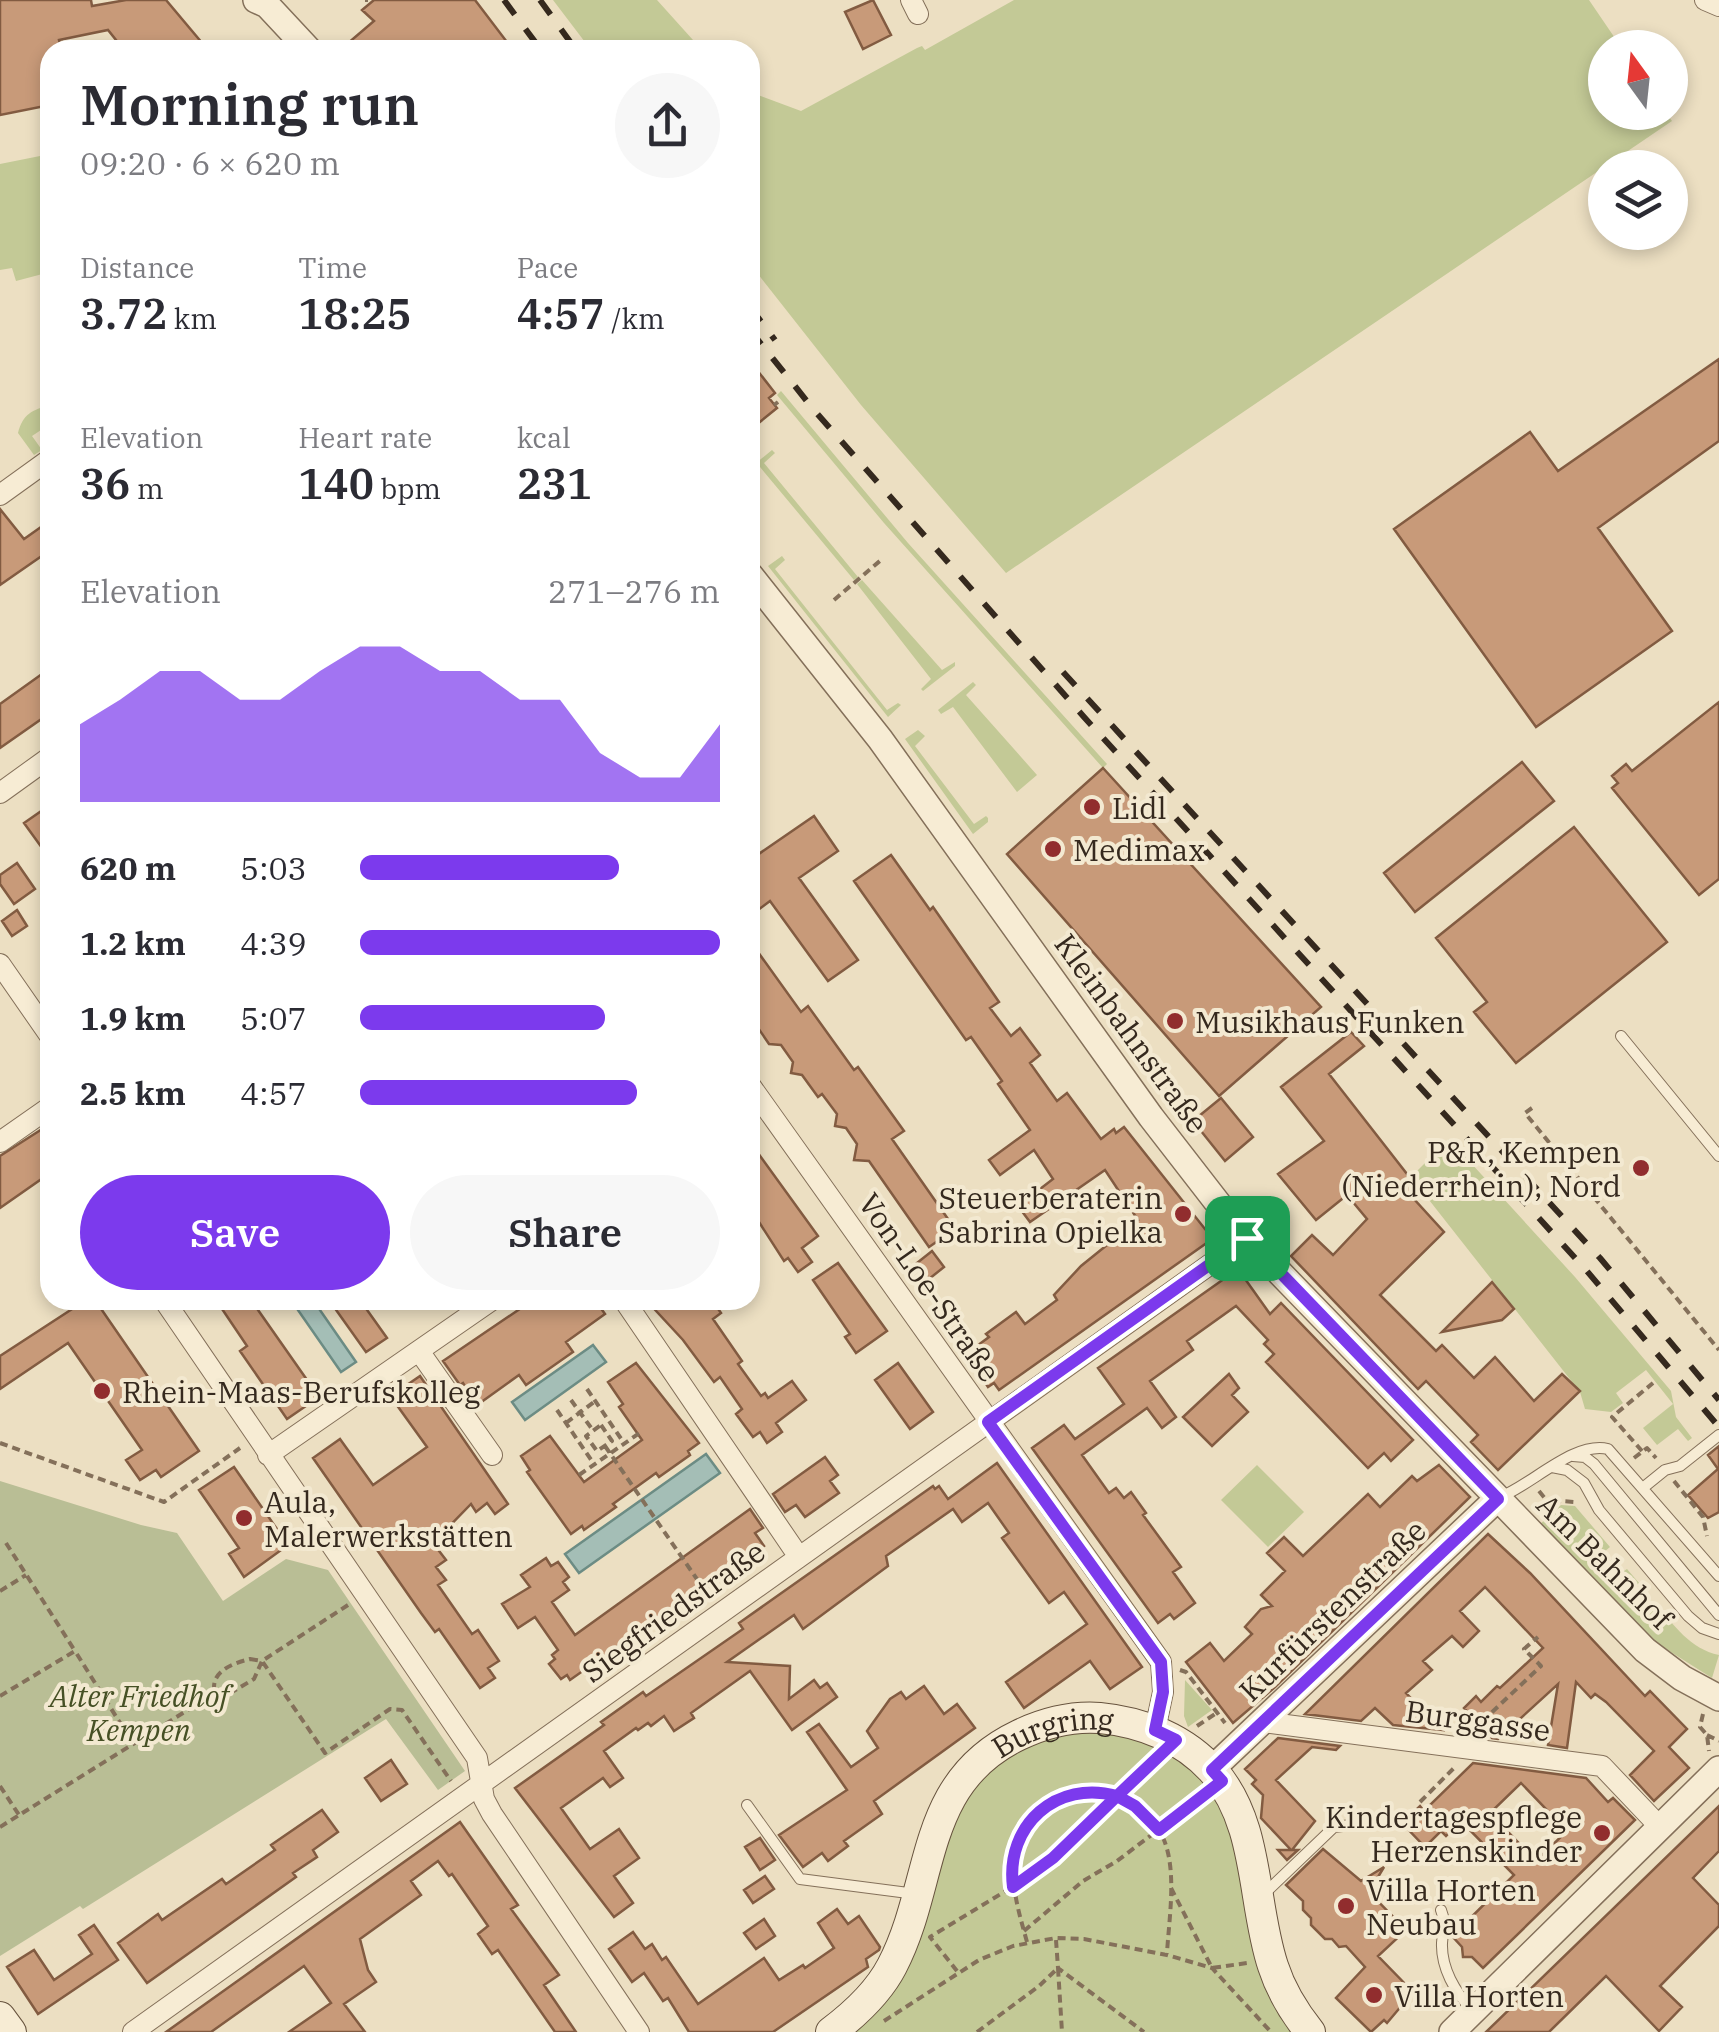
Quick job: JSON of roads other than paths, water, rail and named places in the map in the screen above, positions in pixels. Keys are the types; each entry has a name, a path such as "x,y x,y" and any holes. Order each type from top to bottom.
{"main road":[{"name":"Burgring","path":"830,2032 870,1998 892,1968 929,1848 946,1805 964,1779 992,1752 1025,1732 1066,1720 1113,1720 1165,1735 1217,1775 1244,1832 1270,1956 1285,1994 1310,2032"},
{"path":"0,2017 11,2032"}],"street":[{"path":"1706,0 1719,6"},
{"path":"263,2 299,40"},
{"path":"0,495 40,466"},
{"name":"Kleinbahnstraße","path":"760,587 880,739 1151,1117 1247,1238 1498,1499"},
{"path":"0,793 40,763"},
{"path":"0,964 40,1022"},
{"name":"Von-Loe-Straße","path":"760,1098 1161,1664 1165,1735"},
{"path":"0,1142 40,1115"},
{"name":"Siegfriedstraße","path":"134,2032 1247,1238"},
{"path":"171,1310 477,1758 484,1800 492,1814 639,2032"},
{"path":"268,1455 478,1310"},
{"path":"631,1310 799,1557"},
{"path":"420,1351 492,1455"},
{"name":"Am Bahnhof","path":"1498,1499 1645,1650 1682,1678 1719,1698"},
{"name":"Kurfürstenstraße","path":"1217,1775 1263,1722 1498,1499"},
{"name":"Burggasse","path":"1263,1722 1602,1766 1660,1827"},
{"path":"1452,2032 1719,1769"}],"lane":[{"path":"1621,1036 1719,1156"},
{"path":"1644,1487 1665,1470 1680,1466 1719,1435"},
{"path":"1498,1499 1588,1448 1608,1450 1719,1576"},
{"path":"1572,1456 1585,1457 1594,1464 1719,1615"},
{"path":"1552,1467 1567,1470 1584,1483 1598,1510 1688,1616 1702,1628 1719,1634"},
{"path":"747,1805 800,1879 917,1894"},
{"path":"1259,1900 1334,1827 1351,1825"},
{"path":"1441,1910 1445,1922 1445,1968 1460,1997 1473,2011"}],"water":[{"path":"298,1310 320,1310 356,1362 341,1372"},
{"path":"593,1345 606,1362 525,1420 512,1402"},
{"path":"706,1454 720,1473 579,1573 565,1554"}],"railway":[{"path":"504,0 534,40"},
{"path":"540,0 569,40"},
{"path":"760,320 775,340"},
{"path":"760,342 814,410 1084,717 1586,1270 1719,1427"},
{"path":"1063,672 1600,1258 1719,1400"}],"place":[{"name":"Lidl","path":"1092,807"},
{"name":"Medimax","path":"1053,849"},
{"name":"Musikhaus Funken","path":"1175,1021"},
{"name":"P&R, Kempen (Niederrhein), Nord","path":"1641,1168"},
{"name":"Steuerberaterin Sabrina Opielka","path":"1183,1214"},
{"name":"Rhein-Maas-Berufskolleg","path":"102,1391"},
{"name":"Aula, Malerwerkstätten","path":"244,1518"},
{"name":"Kindertagespflege Herzenskinder","path":"1602,1833"},
{"name":"Villa Horten Neubau","path":"1346,1906"},
{"name":"Villa Horten","path":"1374,1995"}],"park label":[{"name":"Alter Friedhof Kempen","path":"139,1712"}]}
